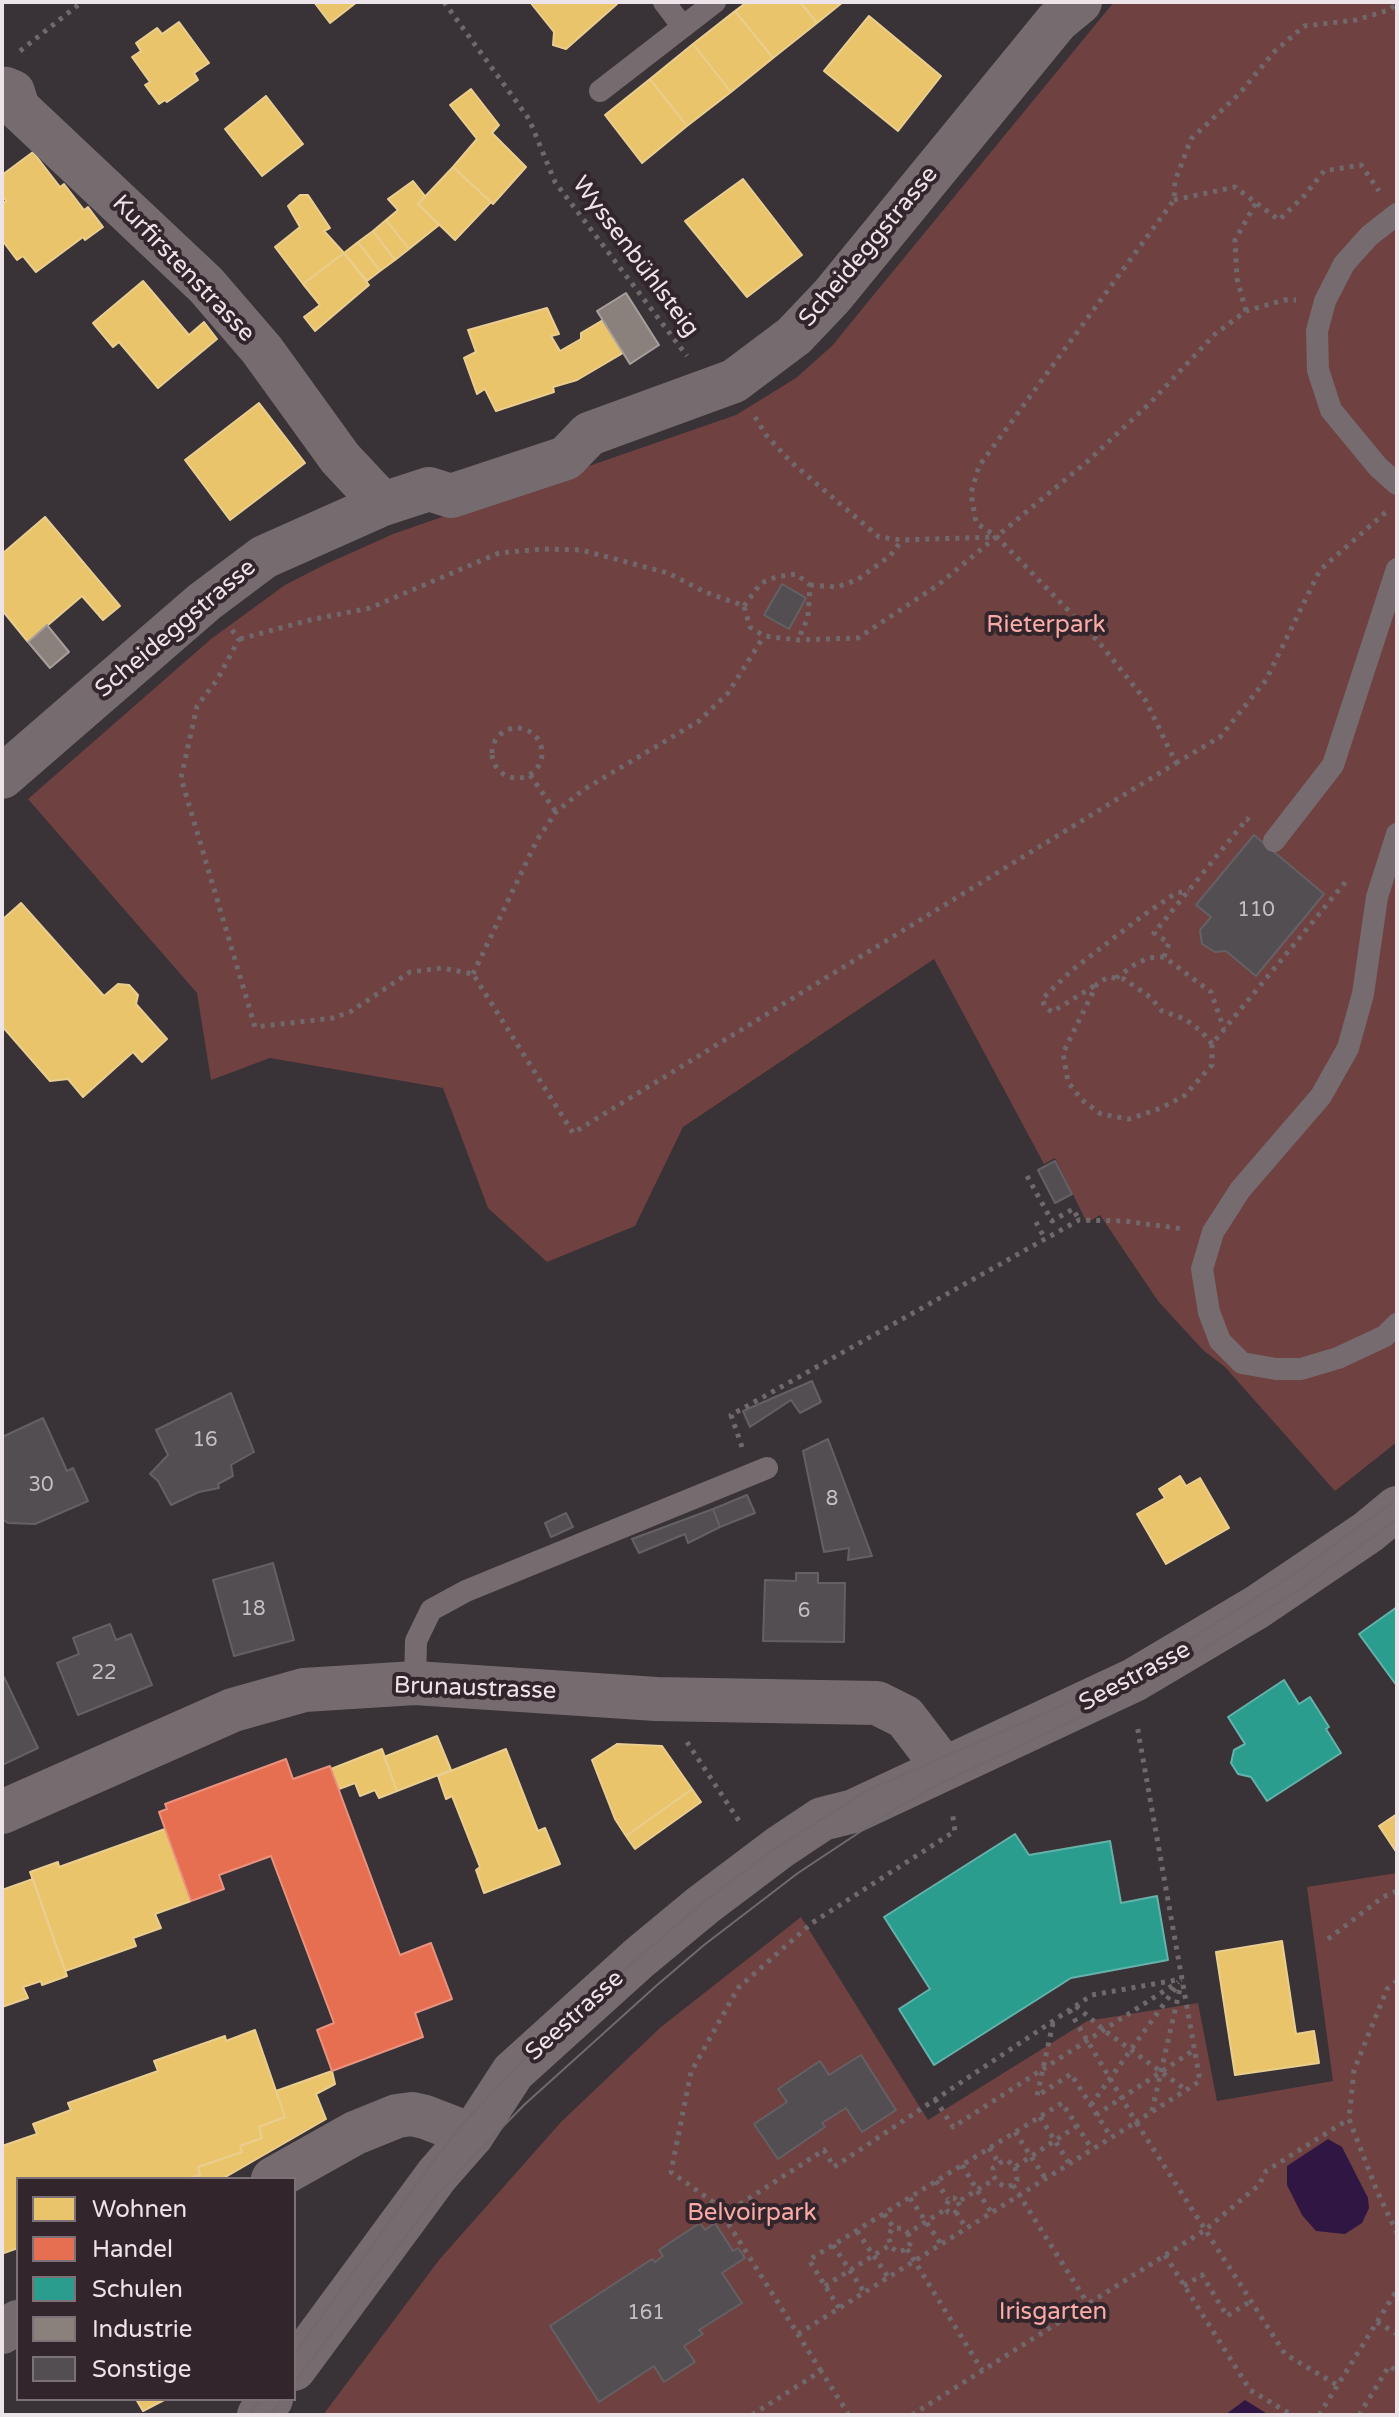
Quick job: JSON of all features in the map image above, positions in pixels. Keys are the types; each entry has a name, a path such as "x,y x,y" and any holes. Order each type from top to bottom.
{"street":[{"name":"Scheideggstrasse","path":"2,777 204,602 264,557 383,504 429,489 451,496 566,458 589,434 734,381 794,336 832,296 1057,21 1080,2"},
{"name":"Kurfirstenstrasse","path":"7,76 6,89 13,92 18,108 206,285 262,350 340,458 383,504"},
{"name":"Seestrasse","path":"296,2366 437,2175 472,2135 531,2093 684,1955 830,1843 854,1811 948,1789 1080,1707 1134,1680 1257,1607 1368,1532 1397,1508"},
{"name":"Brunaustrasse","path":"2,1812 233,1710 304,1690 415,1683 656,1699 877,1703 905,1717 948,1789"},
{"path":"277,2177 355,2133 397,2116 412,2114 425,2117 472,2135"}],"lane":[{"path":"664,2 683,27"},
{"path":"600,91 715,2"},
{"path":"1396,215 1369,236 1344,264 1325,301 1317,331 1318,370 1331,410 1378,467 1397,484"},
{"path":"1274,841 1333,765 1397,569"},
{"path":"1397,834 1377,897 1363,994 1348,1048 1321,1096 1240,1190 1213,1232 1202,1269 1209,1312 1220,1341 1242,1363 1276,1369 1301,1369 1338,1358 1385,1336 1397,1324"},
{"path":"415,1683 416,1641 431,1610 466,1591 767,1468"}],"path":[{"path":"7,76 18,53 82,2"},
{"name":"Wyssenbühlsteig","path":"444,2 529,119 555,182 694,366"},
{"path":"1176,763 1146,701 1098,641 996,536 976,523 971,493 979,466 1174,200 1175,181 1191,139 1239,94 1274,52 1304,26 1356,20 1389,10 1397,4"},
{"path":"1174,200 1235,187 1279,220 1324,171 1361,165 1396,215"},
{"path":"1246,311 1237,279 1235,240 1257,201"},
{"path":"744,606 750,627 764,636 798,640 858,638 938,585 1089,460 1150,403 1214,335 1246,311 1284,300 1325,301"},
{"path":"749,408 766,435 791,462 879,537 902,540 996,536"},
{"path":"744,606 705,592 668,573 581,550 543,549 499,553 370,608 239,639 217,680 197,706 181,778 255,1027 333,1018 350,1012 410,972 442,968 473,974 573,1133 1220,737 1266,680 1320,570 1384,512 1397,508"},
{"path":"744,606 761,583 776,577 796,574 810,585 837,587 857,580 890,556 902,540"},
{"path":"798,640 808,617 810,585"},
{"path":"228,626 239,639"},
{"path":"473,974 537,840 556,812 583,790 699,721 728,693 764,636"},
{"path":"519,728 537,737 542,758 530,775 510,778 496,766 493,749 502,734 519,728"},
{"path":"530,775 556,812"},
{"path":"1164,957 1169,943 1154,933 1247,819 1274,841"},
{"path":"1212,1044 1358,868"},
{"path":"1097,984 1063,1053 1068,1082 1082,1100 1101,1114 1129,1119 1184,1096 1212,1065 1212,1044 1185,1019 1162,1011 1150,997 1124,979 1108,977 1052,1012 1045,1007 1042,999 1071,971 1141,917 1176,893 1189,891"},
{"path":"1116,978 1148,958 1164,957 1211,992 1224,1030"},
{"path":"1027,1176 1052,1221 1073,1209 1079,1220"},
{"path":"767,1468 742,1446 731,1415 1079,1220 1124,1221 1213,1232"},
{"path":"1036,1222 1045,1239"},
{"path":"798,2334 1200,2081 1137,1725"},
{"path":"679,1730 745,1829"},
{"path":"849,2415 716,2204 671,2172 691,2072 738,1988 812,1923 955,1831 948,1789"},
{"path":"1328,1939 1383,1897 1397,1891"},
{"path":"723,2215 824,2150 834,2167 1092,1995 1182,1979"},
{"path":"935,2099 953,2127 1182,1979"},
{"path":"1091,2105 1182,1979"},
{"path":"1152,2111 1182,1979"},
{"path":"1397,1981 1387,1989 1354,2070 1349,2119 1397,2233"},
{"path":"1076,2006 1161,2074 1186,2090"},
{"path":"1069,2010 1136,2122 1285,2354 1337,2385"},
{"path":"1054,2021 1037,2096 1071,2074 1111,2137"},
{"path":"1096,2115 1194,2050"},
{"path":"839,2308 809,2260 1062,2103 1092,2149"},
{"path":"1040,2117 1069,2163"},
{"path":"912,2415 1205,2230 1259,2185 1266,2171 1349,2119"},
{"path":"1015,2167 1077,2126"},
{"path":"1015,2132 1045,2178"},
{"path":"989,2148 999,2163"},
{"path":"1007,2160 1015,2167 1017,2180 1013,2185 1005,2187 995,2179 993,2168 999,2163 1007,2160"},
{"path":"962,2165 991,2212"},
{"path":"958,2202 995,2179"},
{"path":"936,2181 948,2199"},
{"path":"1013,2185 1088,2304"},
{"path":"910,2198 941,2244"},
{"path":"948,2199 954,2198 958,2202 960,2207 956,2212"},
{"path":"946,2209 948,2199"},
{"path":"908,2233 946,2209"},
{"path":"946,2209 956,2212"},
{"path":"956,2212 966,2228"},
{"path":"884,2214 894,2228 905,2229 908,2233 911,2242 907,2249 898,2252 890,2245 889,2234 894,2228"},
{"path":"857,2231 888,2277"},
{"path":"833,2245 864,2292"},
{"path":"825,2286 890,2245"},
{"path":"907,2249 982,2370"},
{"path":"1165,2255 1250,2390 1292,2415"},
{"path":"1184,2286 1202,2275 1227,2316 1251,2301"},
{"path":"1319,2415 1397,2290"},
{"path":"1377,2322 1397,2334"},
{"path":"1359,2415 1389,2366 1397,2371"},
{"path":"752,2415 821,2371"}],"green space":[{"name":"Rieterpark","path":"1114,2 1397,2 1397,1442 1335,1491 1225,1367 1203,1350 1158,1301 1100,1215 1087,1223 1055,1158 1044,1164 934,959 683,1127 635,1226 547,1262 488,1208 443,1088 270,1058 211,1080 197,993 28,799 211,639 285,585 393,534 736,415 796,378 833,345"},
{"name":"Belvoirpark","path":"1397,1873 1397,2415 323,2415 439,2260 561,2122 661,2027 801,1917 928,2120 1087,2021 1198,2003 1217,2101 1333,2081 1307,1887"}],"shaded area":[{"path":"1328,2139 1342,2147 1368,2198 1369,2208 1362,2223 1345,2234 1316,2231 1302,2215 1287,2185 1287,2166"},
{"path":"1245,2400 1269,2415 1225,2415"}],"building: Wohnen":[{"path":"314,2 357,2 330,23"},
{"path":"530,2 617,4 566,49 553,45 554,32"},
{"path":"747,2 800,2 817,23 773,58 735,11"},
{"path":"800,2 843,2 817,23"},
{"path":"735,11 773,58 731,92 693,44"},
{"path":"869,16 941,76 898,131 824,71"},
{"path":"179,22 209,63 194,73 198,80 167,102 165,100 159,104 145,85 150,82 132,57 141,51 136,43 157,28 162,34"},
{"path":"693,44 731,92 687,126 650,79"},
{"path":"650,79 687,126 642,163 605,115"},
{"path":"471,89 499,125 492,133 526,167 493,204 453,167 477,139 450,105"},
{"path":"266,96 303,144 262,176 225,129"},
{"path":"33,152 60,187 64,184 84,210 88,207 103,227 85,240 83,237 36,272 23,256 17,260 2,240 2,204 6,201 2,195 2,175"},
{"path":"453,167 491,202 455,240 418,204"},
{"path":"743,179 802,255 747,297 685,221"},
{"path":"413,181 425,196 418,204 439,225 409,249 386,220 398,210 388,199"},
{"path":"300,195 308,195 330,228 324,231 344,253 303,284 275,247 300,227 288,206"},
{"path":"386,220 409,249 395,260 373,231"},
{"path":"373,231 395,260 380,271 358,242"},
{"path":"358,242 380,271 367,281 344,253"},
{"path":"344,253 369,285 315,331 304,317 320,305 303,284"},
{"path":"143,281 189,335 204,322 217,339 158,388 119,342 113,347 93,323"},
{"path":"547,308 559,334 551,336 560,351 581,339 581,333 603,320 623,353 577,380 553,387 554,392 496,411 485,389 477,394 464,358 476,352 468,330"},
{"path":"259,403 305,463 230,520 185,460"},
{"path":"45,517 120,606 103,620 82,596 28,642 2,610 2,554"},
{"path":"21,903 104,996 118,984 129,985 138,995 136,1004 167,1039 142,1062 133,1052 83,1097 68,1079 50,1081 2,1026 2,920"},
{"path":"1180,1476 1186,1486 1200,1478 1229,1528 1166,1564 1137,1514 1165,1498 1159,1489"},
{"path":"437,1736 451,1770 397,1791 384,1757"},
{"path":"617,1744 662,1746 692,1789 626,1836 615,1819 592,1760"},
{"path":"382,1749 397,1791 379,1798 375,1790 360,1796 355,1783 339,1789 331,1769"},
{"path":"506,1749 538,1831 545,1828 560,1864 484,1893 476,1870 480,1867 452,1796 446,1799 438,1776"},
{"path":"692,1789 701,1802 635,1849 626,1836"},
{"path":"1397,1814 1397,1853 1379,1826"},
{"path":"165,1829 191,1901 155,1914 161,1928 133,1938 136,1946 65,1971 30,1872 58,1862 59,1867"},
{"path":"33,1879 67,1976 42,1985 41,1981 23,1987 28,1998 2,2007 2,1890"},
{"path":"1282,1941 1296,2034 1314,2031 1319,2063 1235,2075 1216,1952"},
{"path":"255,2030 285,2117 259,2127 262,2138 240,2146 242,2152 198,2167 200,2175 194,2177 16,2177 16,2249 4,2253 2,2146 37,2134 33,2124 71,2110 68,2103 158,2071 154,2061 225,2036 226,2041"},
{"path":"332,2071 335,2084 316,2094 326,2119 225,2177 194,2177 200,2175 198,2167 242,2152 240,2146 262,2138 259,2127 285,2117 276,2091"},
{"path":"137,2401 162,2401 143,2411"}],"building: Handel":[{"path":"286,1759 293,1779 330,1766 400,1955 431,1943 452,1999 415,2013 423,2037 332,2071 317,2030 334,2023 271,1856 219,1875 224,1889 191,1901 159,1812 167,1809 165,1804"}],"building: Schulen":[{"path":"1397,1607 1397,1686 1359,1634"},
{"path":"1284,1680 1299,1704 1310,1697 1341,1753 1267,1801 1251,1777 1238,1774 1231,1763 1234,1750 1245,1744 1228,1717"},
{"path":"1015,1834 1029,1855 1110,1841 1121,1903 1157,1896 1168,1960 1071,1978 934,2065 899,2009 930,1989 884,1917"}],"building: Industrie":[{"path":"626,293 659,345 630,364 597,311"},
{"path":"47,625 69,652 50,668 28,642"}],"building: Sonstige":[{"path":"782,584 806,598 789,629 764,615"},
{"path":"1254,835 1324,894 1256,976 1226,951 1215,952 1202,944 1200,930 1211,917 1196,905"},
{"path":"1055,1161 1072,1194 1055,1203 1038,1170"},
{"path":"812,1381 821,1402 800,1413 791,1400 750,1427 743,1411"},
{"path":"231,1393 254,1452 231,1465 233,1476 218,1484 219,1488 199,1492 171,1505 158,1481 150,1474 168,1455 156,1430"},
{"path":"43,1418 67,1471 73,1468 88,1501 35,1524 8,1523 2,1519 2,1437"},
{"path":"828,1439 872,1556 848,1560 849,1548 824,1552 803,1451"},
{"path":"747,1495 755,1513 720,1527 713,1509"},
{"path":"713,1509 720,1527 688,1543 685,1534 639,1553 632,1539"},
{"path":"566,1513 573,1527 551,1537 545,1523"},
{"path":"273,1563 294,1640 234,1656 213,1580"},
{"path":"796,1573 818,1573 818,1583 845,1583 844,1642 763,1641 765,1580 796,1581"},
{"path":"110,1624 116,1640 131,1634 152,1685 78,1715 57,1663 79,1654 73,1638"},
{"path":"2,1678 38,1748 2,1765"},
{"path":"861,2055 896,2110 862,2132 846,2108 822,2123 825,2127 778,2159 754,2124 787,2102 778,2089 820,2061 829,2075"},
{"path":"700,2223 705,2230 715,2223 733,2251 738,2248 745,2258 722,2273 742,2303 699,2330 703,2334 684,2346 695,2362 664,2382 654,2366 599,2402 550,2326 652,2259 655,2262 663,2256 659,2250"}],"tram line":[{"path":"296,2352 433,2161 466,2120 547,2036 701,1904 773,1850 868,1790 1077,1699 1179,1646 1294,1574 1397,1499"},
{"path":"296,2380 442,2189 524,2105 704,1945 798,1873 881,1818 933,1787 1083,1716 1184,1661 1302,1588 1397,1519"},
{"path":"249,2415 260,2401"},
{"path":"270,2415 280,2401"}],"park label":[{"name":"Irisgarten","path":"1053,2313"}]}
